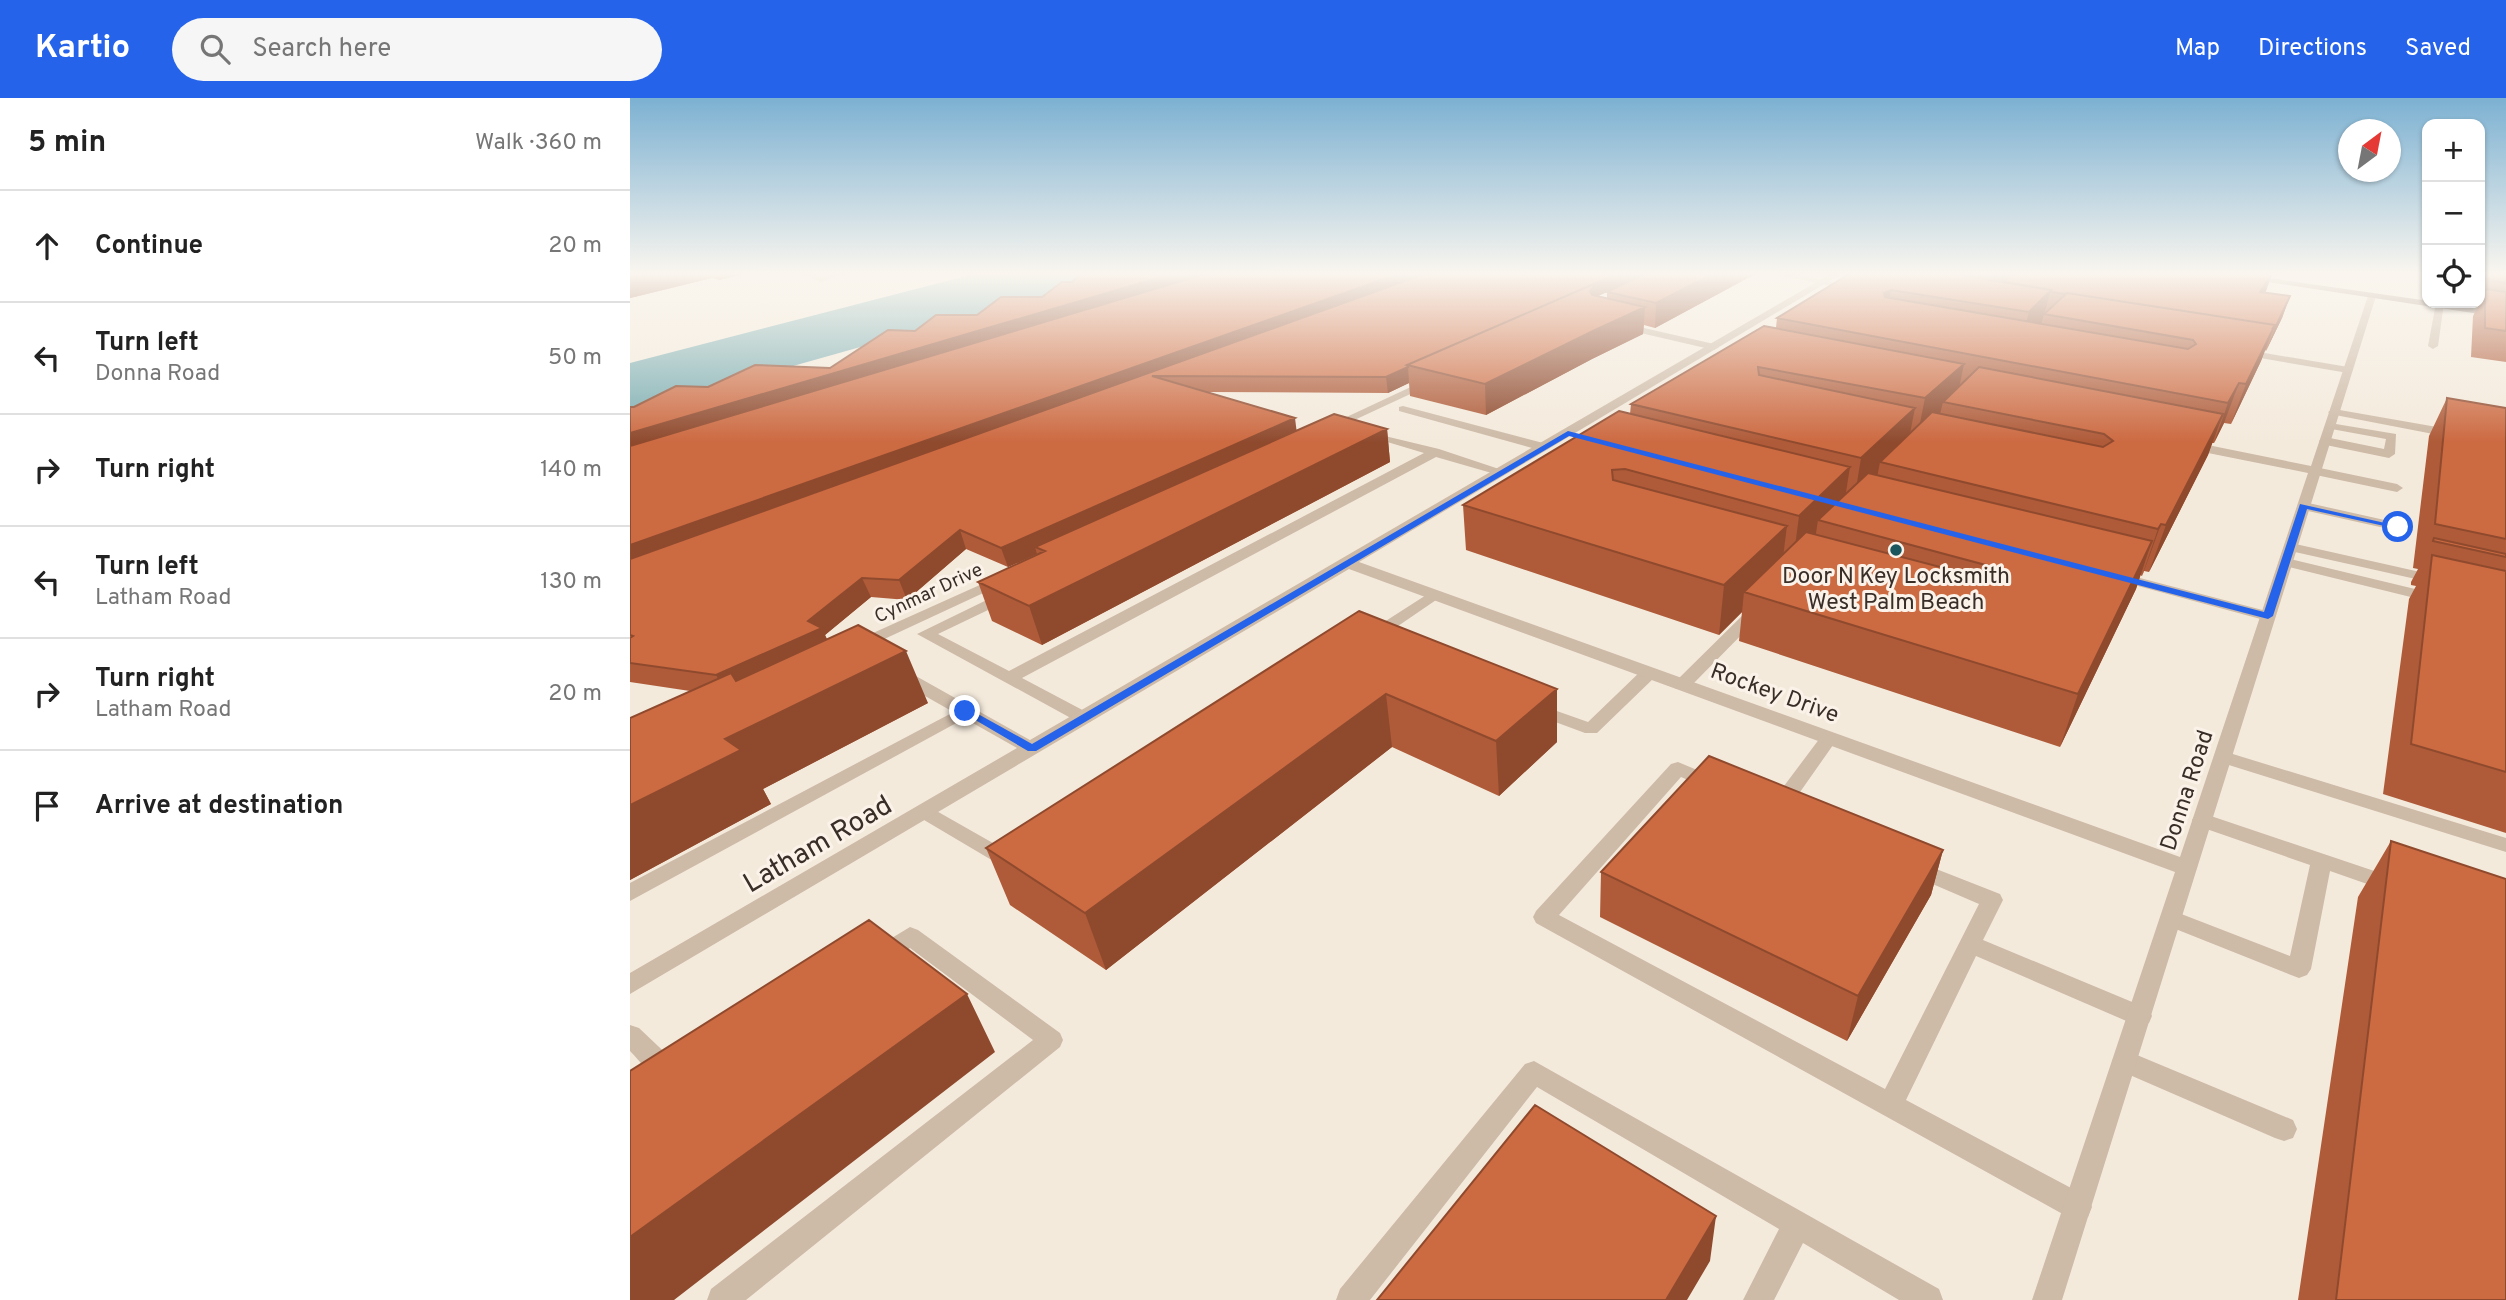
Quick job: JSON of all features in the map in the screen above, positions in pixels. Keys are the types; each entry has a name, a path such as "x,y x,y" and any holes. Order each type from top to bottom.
{"street":[{"path":"1637,329 1721,348"},
{"name":"Latham Road","path":"630,985 1544,447 1575,435 1751,329"},
{"name":"Donna Road","path":"2047,1300 2361,329"},
{"path":"2433,345 2436,329"},
{"path":"2228,350 2348,370"},
{"path":"1310,436 1448,372"},
{"path":"1403,409 1544,447"},
{"path":"2329,426 2389,454 2395,423"},
{"path":"2329,426 2395,423 2469,437"},
{"path":"1332,442 1357,430 1502,472"},
{"path":"2181,443 2397,488"},
{"path":"1009,678 1435,453"},
{"path":"2304,506 2398,527"},
{"path":"2288,554 2452,583"},
{"path":"2288,554 2454,603"},
{"name":"Rockey Drive","path":"1347,563 2187,868"},
{"name":"Cynmar Drive","path":"965,711 862,659 1020,570"},
{"path":"2096,571 2268,616"},
{"path":"1024,587 925,634 1084,718"},
{"path":"1390,651 1359,645 1434,595"},
{"path":"1682,685 1768,599"},
{"path":"1515,700 1591,729 1649,673"},
{"path":"630,893 965,711 1032,749"},
{"path":"1777,810 1829,738"},
{"path":"2223,757 2506,845"},
{"path":"1802,821 1678,768 1544,917 2078,1207"},
{"path":"926,811 1020,868"},
{"path":"2202,820 2414,892"},
{"path":"1890,1105 1992,900 1891,858"},
{"path":"2171,918 2299,969 2322,860"},
{"path":"722,1300 1051,1040 910,936 865,966"},
{"path":"1970,944 2140,1016"},
{"path":"630,1035 684,1086"},
{"path":"2124,1061 2284,1129"},
{"path":"1351,1300 1534,1072 1928,1300"},
{"path":"1758,1300 1797,1224"}],"water":[{"path":"761,329 924,329 630,412 630,363"}],"building":[{"path":"984,329 630,433 630,407 676,386 708,387 755,365 830,368 888,330"},
{"path":"1021,329 1242,329 630,545 630,446"},
{"path":"1271,329 1490,329 1386,377 1152,376 1295,418 1001,548 960,530 899,580 862,578 808,621 822,628 716,675 630,663 630,638 633,636 630,635 630,559"},
{"path":"1490,329 1597,329 1485,384 1407,365"},
{"path":"1759,329 1780,329 1964,364 1925,398 1758,367 1759,375 1915,408 1861,458 1631,404"},
{"path":"1836,329 2072,329 2188,349 2196,344 2193,340 2130,329 2273,329 2246,384 2239,383 2228,403"},
{"path":"1979,367 2223,414 2166,525 2161,524 2158,529 1880,462 1932,412 2103,447 2113,441 2104,434 1943,402"},
{"path":"2447,398 2506,408 2506,539 2435,524"},
{"path":"1619,411 1850,467 1799,516 1625,469 1612,470 1613,480 1787,526 1724,585 1463,505"},
{"path":"1334,414 1387,429 1029,606 978,582 1045,551 1035,547"},
{"path":"1868,473 2152,541 2078,694 1744,592 1806,532 1990,580 2005,579 2007,574 2004,570 1818,520"},
{"path":"2434,538 2506,554 2506,557 2433,541"},
{"path":"2432,555 2506,571 2506,772 2411,744"},
{"path":"1359,611 1557,689 1496,741 1386,694 1085,913 986,848"},
{"path":"858,625 906,651 725,739 741,750 630,805 630,718 731,673 736,681"},
{"path":"1709,756 1943,850 1858,996 1601,872"},
{"path":"2391,841 2506,879 2506,1300 2336,1300"},
{"path":"869,920 967,994 630,1237 630,1071"},
{"path":"1535,1105 1716,1216 1666,1300 1377,1300"}],"place":[{"name":"Door N Key Locksmith West Palm Beach","path":"1896,550"}],"route":[{"path":"965,711 1032,749 1568,433 2268,616 2304,506 2398,527"}]}
